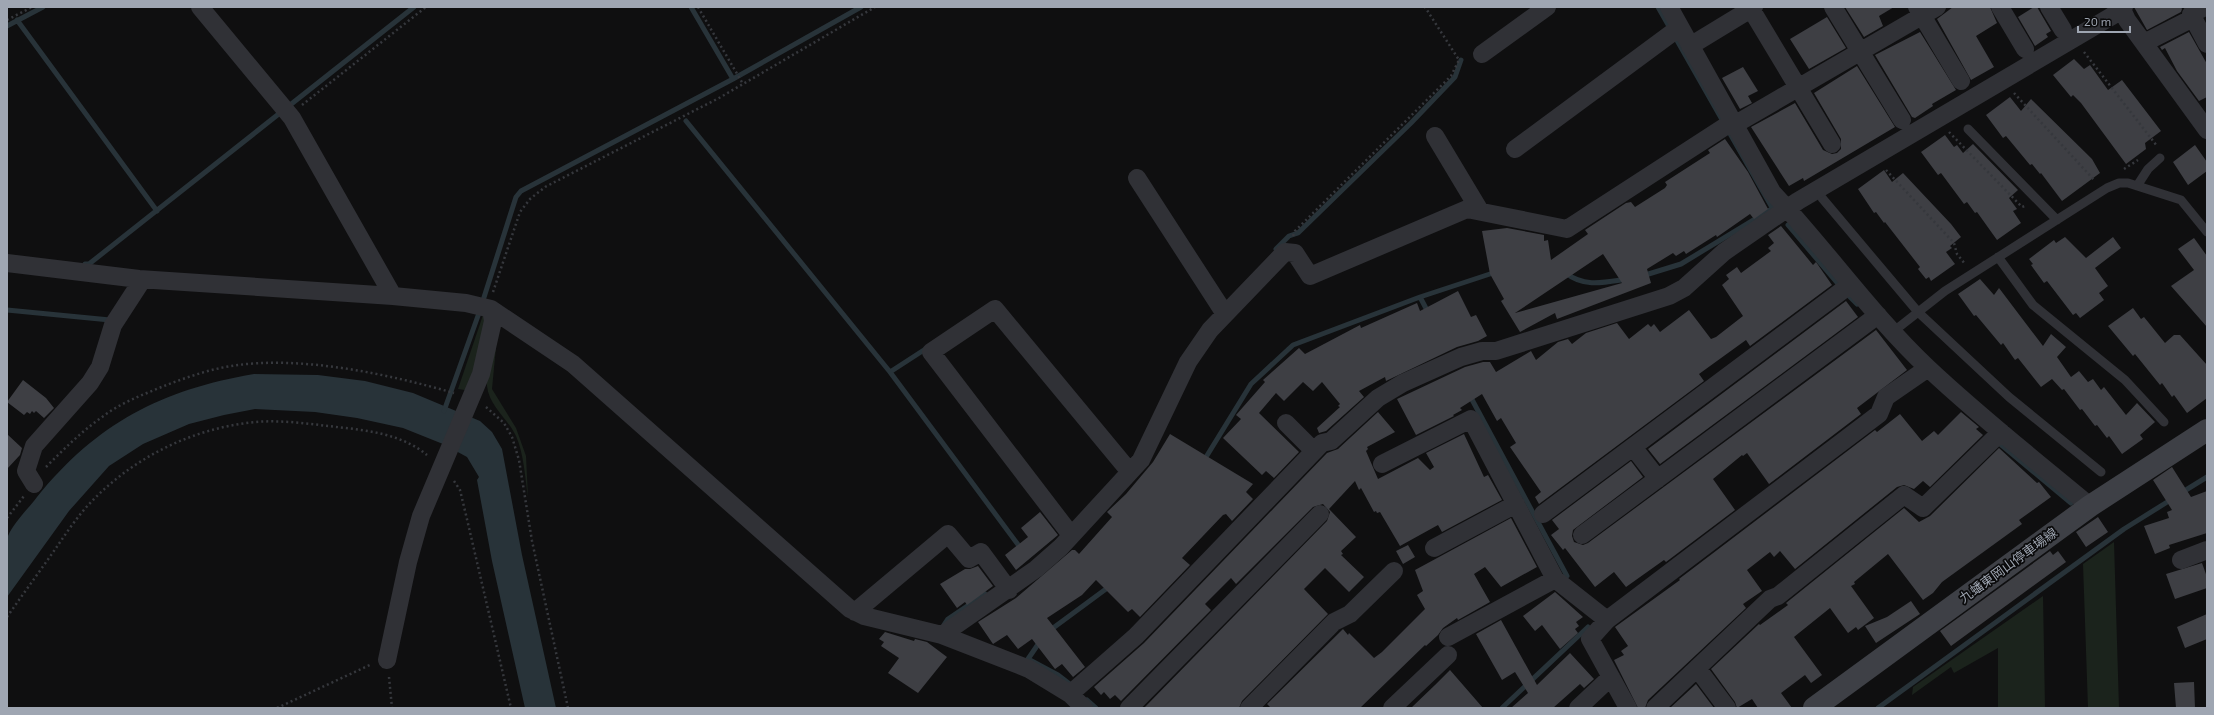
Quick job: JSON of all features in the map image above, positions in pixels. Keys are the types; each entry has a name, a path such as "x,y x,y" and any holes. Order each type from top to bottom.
{"main road":[{"name":"九蟠東岡山停車場線","path":"1814,708 2090,506 2207,430"}],"street":[{"path":"200,7 287,111 393,296"},
{"path":"1482,54 1547,7"},
{"path":"1669,7 1676,30 1690,46 1729,125 1772,192 1878,315 1928,368 2001,432 2090,506"},
{"path":"1832,7 1902,120"},
{"path":"2000,7 2025,49"},
{"path":"2049,7 2063,30"},
{"path":"1074,690 1136,636 1322,443 1331,441 1378,398 1403,383 1452,360 1482,351 1496,351 1669,296 1684,288 1724,252 1783,204 2122,8 2144,43 2207,130"},
{"path":"1690,46 1746,9 1799,88 1832,144"},
{"path":"942,635 1009,590 1036,569 1071,535 1141,460 1188,362 1210,330 1221,309 1285,252 1295,254 1310,276 1467,209 1567,229 1729,125 1799,88 1861,52 1925,10 1961,81"},
{"path":"2144,43 2199,13 2207,44"},
{"path":"1515,149 1676,30"},
{"path":"1435,136 1480,211"},
{"path":"1137,178 1221,309"},
{"path":"7,263 139,281 393,296 484,307 579,369 854,612 942,635 1029,669 1074,690 1084,708"},
{"path":"34,484 26,471 34,446 90,383 100,367 113,325 139,281"},
{"path":"1543,514 1851,284"},
{"path":"387,660 408,562 421,516 481,374 493,321 484,307"},
{"path":"1071,535 931,352 995,309 1130,472"},
{"path":"1582,535 1878,315"},
{"path":"1628,708 1590,639 1607,620 1880,414 1886,397 1928,368"},
{"path":"1382,464 1471,419 1555,579 1607,620"},
{"path":"1286,423 1314,451"},
{"path":"1655,708 1770,599 1778,596 1904,495 1923,508 2001,432"},
{"path":"1633,447 1658,479"},
{"path":"1434,548 1516,504"},
{"path":"1129,708 1320,514"},
{"path":"854,612 948,534 969,559 981,552 1009,590"},
{"path":"2181,560 2207,550"},
{"path":"1249,708 1334,622 1350,614 1394,571"},
{"path":"1448,637 1555,579"},
{"path":"1392,708 1448,655"},
{"path":"1697,668 1727,708"},
{"path":"1578,708 1611,677"}],"lane":[{"path":"1968,129 2057,220"},
{"path":"2137,186 2148,169 2160,158"},
{"path":"1894,331 1945,291 1972,273 2102,192 2120,183 2137,186 2180,200 2207,232"},
{"path":"1822,198 1918,312 2009,397 2101,472"},
{"path":"1998,257 2033,305 2125,380 2164,422"}],"path":[{"path":"7,20 32,7"},
{"path":"287,111 426,7"},
{"path":"698,7 743,84"},
{"path":"484,307 490,299 520,212 530,200 545,187 743,84 875,7"},
{"path":"1294,233 1451,76 1459,60 1425,7"},
{"path":"2080,47 2156,143 2160,158"},
{"path":"2009,89 2086,170 2102,192"},
{"path":"1944,127 2022,208 2038,201"},
{"path":"1881,164 1954,243 1957,254 1972,273"},
{"path":"7,518 46,467 82,432 106,414 134,398 184,378 231,366 272,364 324,367 398,378 454,394"},
{"path":"470,402 493,410 504,423 519,460 532,541 568,708"},
{"path":"7,617 72,525 92,501 116,478 142,459 179,441 215,429 256,422 299,422 380,433 408,442 426,454 444,462 460,490 510,708"},
{"path":"276,708 381,660 387,660 392,708"}],"shaded area":[{"path":"483,315 487,318 475,378 465,390 458,389"},
{"path":"498,326 492,389 516,428 526,456 528,497 523,458 519,443 513,430 495,406 488,393 487,371"},
{"path":"254,374 318,375 365,381 413,393 480,421 492,432 502,449 522,555 556,708 525,708 492,561 477,480 479,477 467,457 443,444 403,428 357,418 315,412 255,409 189,424 143,444 109,466 69,511 7,597 6,547 8,536 21,516 37,497 60,471 83,449 108,430 133,414 160,400 220,381"},
{"path":"2114,542 2119,708 2088,708 2083,564"},
{"path":"2043,596 2045,708 1998,708 1998,648 1954,673 1951,667 1912,695 1913,687"}],"building":[{"path":"1845,7 1894,7 1879,16 1883,26 1864,37"},
{"path":"1953,7 1990,7 1997,23 1976,36 1994,67 1971,80 1937,19"},
{"path":"2034,7 2037,7 2051,31 2046,34 2048,37 2035,46 2018,17"},
{"path":"2134,7 2181,7 2182,9 2181,12 2147,30"},
{"path":"1827,17 1846,48 1809,69 1790,39"},
{"path":"1920,32 1956,90 1932,104 1933,106 1915,118 1912,117 1875,55"},
{"path":"2189,32 2207,64 2207,97 2199,101 2177,71 2165,48 2162,50 2160,47"},
{"path":"2074,59 2084,69 2090,65 2108,90 2122,80 2161,131 2145,143 2146,149 2126,164 2081,103 2073,95 2071,97 2053,75"},
{"path":"1857,66 1895,127 1804,181 1803,178 1789,186 1751,127 1795,103 1823,150 1832,154 1837,153 1841,149 1841,139 1814,93"},
{"path":"1743,67 1758,91 1748,96 1752,103 1740,109 1722,78"},
{"path":"2010,97 2021,111 2031,99 2092,159 2100,173 2062,201 2041,173 2040,174 2032,164 2030,165 2006,136 2003,138 1986,115"},
{"path":"1945,135 1954,147 1957,145 1963,153 1973,144 2018,190 2009,198 2017,209 2013,211 2021,223 1997,240 1977,212 1975,213 1967,202 1964,204 1941,173 1938,175 1921,152"},
{"path":"1725,139 1748,172 1768,209 1754,219 1750,214 1717,237 1716,235 1686,254 1684,251 1676,256 1673,253 1647,269 1651,283 1557,319 1555,313 1520,332 1501,301 1504,299 1490,274 1482,231 1507,228 1544,235 1544,241 1548,240 1551,260 1588,234 1585,230 1626,203 1631,202 1635,207 1665,188 1667,185 1665,182 1710,153 1708,150","holes":["1603,254 1622,283 1515,313"]},
{"path":"2195,145 2207,162 2207,171 2188,185 2173,162"},
{"path":"1884,170 1892,182 1903,173 1951,224 1961,237 1950,246 1952,248 1946,252 1955,264 1931,281 1929,277 1926,279 1918,269 1920,267 1885,222 1884,223 1876,212 1874,213 1858,189"},
{"path":"1781,226 1813,265 1816,262 1832,285 1750,346 1746,340 1699,374 1704,381 1539,504 1535,497 1541,492 1510,447 1516,443 1501,418 1497,421 1482,394 1460,408 1462,410 1453,415 1454,416 1416,435 1397,399 1465,367 1483,362 1490,362 1496,372 1531,351 1536,360 1558,342 1568,339 1572,344 1586,333 1617,323 1629,339 1648,324 1651,327 1654,324 1660,332 1689,310 1711,339 1716,337 1743,316 1722,285 1729,279 1726,275 1737,267 1741,273 1771,251 1768,248 1774,243 1768,235"},
{"path":"2065,237 2086,258 2113,237 2121,248 2095,268 2108,286 2099,293 2104,300 2080,318 2076,313 2073,315 2047,281 2044,283 2031,265 2033,264 2029,259 2054,240 2056,243"},
{"path":"2194,238 2207,256 2207,327 2171,286 2194,270 2178,249"},
{"path":"1980,279 1994,295 1999,288 2043,346 2051,334 2066,347 2057,357 2071,377 2079,371 2088,382 2093,379 2101,390 2104,387 2126,415 2137,403 2155,422 2140,435 2143,439 2122,454 2109,436 2107,438 2097,425 2095,426 2082,409 2080,410 2064,389 2062,390 2052,379 2041,387 2018,358 2015,360 2003,343 2001,345 1976,315 1974,316 1958,294"},
{"path":"1458,291 1471,317 1476,315 1487,336 1478,341 1457,347 1386,381 1385,377 1359,391 1364,397 1326,431 1319,433 1317,428 1340,407 1338,406 1340,404 1322,382 1313,391 1303,382 1284,401 1276,393 1259,413 1299,452 1274,478 1266,471 1262,475 1223,438 1241,419 1236,415 1265,382 1263,380 1299,348 1305,354 1360,325 1361,328 1417,303 1420,311"},
{"path":"1846,301 1858,317 1660,464 1648,449"},
{"path":"2133,308 2141,319 2144,317 2165,343 2174,335 2180,335 2207,365 2207,398 2187,413 2174,395 2172,397 2162,383 2160,385 2135,354 2133,356 2108,326"},
{"path":"1876,330 1907,370 1857,408 1861,414 1769,484 1747,453 1743,456 1742,455 1713,479 1735,510 1666,562 1664,560 1626,587 1614,572 1595,587 1565,548 1563,550 1551,535 1559,529 1552,520 1631,461 1643,477 1573,530 1572,536 1574,542 1583,545 1588,543"},
{"path":"23,380 46,398 54,408 44,418 36,411 34,413 32,411 30,414 27,412 24,415 7,402"},
{"path":"1378,412 1395,432 1367,447 1368,449 1366,451 1378,479 1418,458 1430,470 1434,467 1426,453 1464,434 1484,477 1488,475 1502,500 1442,532 1438,525 1400,546 1380,512 1374,512 1361,488 1359,490 1355,481 1329,509 1356,537 1341,551 1343,554 1341,555 1364,577 1349,592 1325,568 1304,589 1328,614 1242,701 1239,708 1144,708 1327,521 1330,512 1323,504 1313,507 1236,584 1231,578 1205,604 1211,610 1121,701 1115,695 1110,699 1104,692 1101,695 1094,687 1144,643 1327,453 1338,449"},
{"path":"1961,412 1979,427 1976,429 1983,435 1930,487 1923,481 1914,489 1904,485 1897,487 1795,569 1780,551 1774,557 1770,552 1747,570 1762,591 1743,604 1746,608 1648,700 1645,708 1638,708 1614,660 1624,655 1621,651 1628,646 1615,627 1680,580 1679,579 1875,430 1877,432 1900,414 1922,441 1934,431 1938,435"},
{"path":"7,434 22,448 20,455 7,469"},
{"path":"1170,434 1253,484 1246,492 1253,499 1232,521 1226,514 1223,515 1182,558 1190,565 1140,617 1132,609 1128,612 1096,580 1082,595 1047,618 1085,667 1073,677 1062,664 1055,669 1032,639 1018,649 1007,635 993,644 978,622 1016,598 1072,550 1075,550 1079,554 1112,517 1107,512 1126,494 1153,462"},
{"path":"1999,448 2037,483 2039,482 2051,497 2019,520 2022,524 1942,582 1933,593 1923,600 1888,554 1851,586 1874,618 1858,630 1856,627 1848,633 1830,608 1794,637 1822,675 1811,683 1805,675 1781,693 1792,708 1758,708 1752,699 1737,708 1735,702 1711,669 1759,624 1760,625 1788,605 1786,603 1904,508 1919,522 1930,516"},
{"path":"2172,467 2191,497 2207,491 2207,533 2169,545 2170,548 2155,554 2144,526 2169,518 2167,512 2172,510 2153,480"},
{"path":"1040,512 1058,535 1016,570 1005,555 1028,537 1021,528"},
{"path":"2098,517 2108,532 2086,547 2076,532"},
{"path":"1511,518 1537,567 1501,587 1485,567 1474,574 1490,602 1458,620 1457,618 1443,628 1438,635 1426,646 1425,645 1360,708 1271,708 1267,704 1343,629 1374,658 1382,652 1425,609 1417,595 1423,591 1415,570"},
{"path":"1408,545 1415,557 1403,564 1396,551"},
{"path":"2050,551 2053,555 2058,551 2066,562 1951,646 1940,631"},
{"path":"2202,563 2207,577 2207,588 2175,599 2166,574"},
{"path":"978,566 993,586 967,605 965,602 957,608 940,584 965,569"},
{"path":"1555,592 1583,617 1576,622 1579,626 1575,629 1578,633 1560,649 1542,625 1535,631 1523,616"},
{"path":"1911,601 1920,614 1876,643 1865,626 1887,617"},
{"path":"2207,614 2207,639 2185,648 2177,627"},
{"path":"1501,620 1537,685 1570,653 1594,679 1584,688 1580,684 1553,708 1511,708 1528,693 1515,672 1502,680 1476,634"},
{"path":"885,632 914,641 915,639 927,642 947,657 918,693 888,673 899,658 881,646 884,642 879,639"},
{"path":"1450,670 1483,708 1411,708 1435,685"},
{"path":"2194,682 2195,708 2176,708 2174,683"},
{"path":"1696,684 1714,708 1670,708"}],"waterway":[{"path":"7,26 43,7"},
{"path":"85,264 89,264 414,7"},
{"path":"691,7 733,79"},
{"path":"444,411 479,313 516,197 521,191 733,79 861,7"},
{"path":"1658,7 1774,211"},
{"path":"17,20 157,211"},
{"path":"1276,249 1289,236 1298,233 1411,123 1455,77 1461,60"},
{"path":"686,121 890,372 1022,550"},
{"path":"1642,276 1681,264 1770,210"},
{"path":"1788,225 1839,285"},
{"path":"1203,462 1251,384 1293,345 1420,297 1496,272"},
{"path":"1566,273 1580,281 1595,283 1627,279"},
{"path":"1849,296 1857,304"},
{"path":"1420,297 1429,314"},
{"path":"7,310 110,320 111,317"},
{"path":"890,372 927,348"},
{"path":"1469,394 1567,576"},
{"path":"1999,443 2071,503"},
{"path":"2181,493 2207,477"},
{"path":"1878,708 2124,529 2172,499"},
{"path":"1049,631 1110,586"},
{"path":"944,625 948,619 985,594"},
{"path":"1502,708 1588,627"},
{"path":"1041,640 1028,659 1058,675 1071,685"},
{"path":"1087,700 1096,708"}]}
